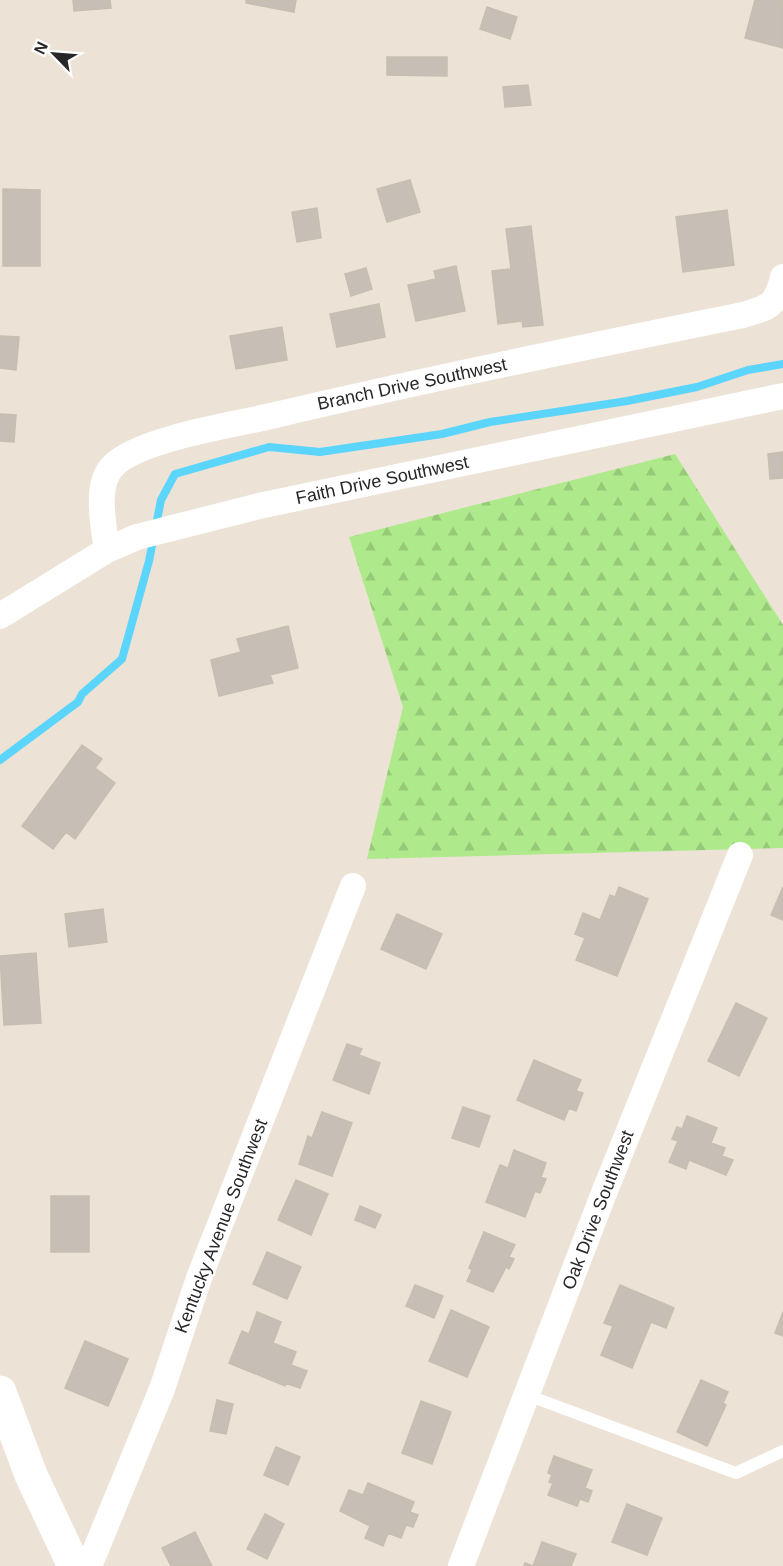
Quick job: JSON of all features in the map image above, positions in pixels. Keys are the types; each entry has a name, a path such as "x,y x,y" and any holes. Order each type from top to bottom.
{"street":[{"name":"Branch Drive Southwest","path":"107,550 101,506 104,486 111,467 133,452 189,435 422,380 743,315 766,308 778,296 783,277"},
{"name":"Faith Drive Southwest","path":"0,616 107,550 137,537 259,506 783,396"},
{"name":"Oak Drive Southwest","path":"461,1566 602,1198 740,855"},
{"name":"Kentucky Avenue Southwest","path":"89,1566 162,1389 200,1278 353,886"},
{"path":"0,1392 31,1475 74,1566"}],"lane":[{"path":"527,1395 736,1473 783,1451"}],"green space":[{"path":"675,454 783,625 783,848 367,859 403,707 349,537"}],"building":[{"path":"73,0 110,0 111,8 74,11"},
{"path":"246,0 296,0 294,12 246,3"},
{"path":"755,0 783,0 783,48 745,38"},
{"path":"487,7 517,17 510,39 480,29"},
{"path":"387,57 447,57 447,76 387,75"},
{"path":"528,85 531,105 505,107 503,87"},
{"path":"410,180 420,212 387,222 377,189"},
{"path":"3,189 40,190 40,266 3,266"},
{"path":"317,208 321,238 297,242 292,212"},
{"path":"727,210 734,265 683,272 676,217"},
{"path":"531,226 543,325 523,327 522,321 498,324 492,271 511,269 506,229"},
{"path":"456,266 465,311 416,321 408,285 436,279 434,271"},
{"path":"366,268 372,289 351,296 345,274"},
{"path":"379,304 385,337 337,347 330,314"},
{"path":"282,327 287,360 236,369 230,336"},
{"path":"0,336 19,337 16,370 0,368"},
{"path":"0,414 16,415 14,442 0,441"},
{"path":"783,452 783,478 770,479 768,454"},
{"path":"288,626 298,668 270,675 273,683 219,696 211,660 241,652 237,639"},
{"path":"82,745 102,759 95,768 115,783 75,839 66,832 53,849 22,826"},
{"path":"619,887 648,899 617,976 576,960 585,938 575,934 583,913 600,920 610,895 615,897"},
{"path":"783,887 783,920 771,915"},
{"path":"103,909 107,942 69,947 65,914"},
{"path":"397,914 442,934 426,969 381,949"},
{"path":"36,953 41,1023 4,1025 0,956"},
{"path":"736,1003 767,1018 739,1076 708,1061"},
{"path":"347,1044 362,1049 359,1055 380,1063 369,1094 333,1080"},
{"path":"534,1060 581,1080 576,1091 583,1093 576,1111 569,1108 564,1120 517,1100"},
{"path":"463,1107 490,1116 479,1147 452,1138"},
{"path":"322,1112 352,1123 332,1176 299,1164 308,1136 312,1138"},
{"path":"687,1116 717,1128 711,1143 725,1148 722,1156 733,1160 726,1175 689,1160 686,1169 669,1162 678,1141 672,1139 677,1127 682,1129"},
{"path":"514,1150 546,1163 541,1177 546,1179 540,1193 535,1191 525,1217 486,1202 500,1165 508,1168"},
{"path":"296,1180 328,1194 311,1235 278,1220"},
{"path":"51,1196 89,1196 89,1252 51,1252"},
{"path":"360,1206 381,1215 375,1228 355,1220"},
{"path":"484,1232 515,1245 509,1257 514,1259 509,1269 506,1267 493,1292 467,1281 472,1270 469,1268"},
{"path":"267,1252 301,1267 287,1299 253,1284"},
{"path":"415,1285 443,1296 434,1318 406,1306"},
{"path":"620,1285 674,1308 666,1328 651,1322 632,1368 601,1355 613,1326 604,1323"},
{"path":"451,1310 489,1327 467,1377 429,1361"},
{"path":"257,1312 281,1322 273,1343 296,1352 291,1365 307,1371 300,1388 285,1383 285,1386 229,1363 242,1331 249,1334"},
{"path":"783,1312 783,1336 775,1333"},
{"path":"85,1341 128,1359 108,1406 65,1388"},
{"path":"701,1380 728,1392 723,1403 726,1405 707,1446 677,1432"},
{"path":"217,1400 233,1404 226,1434 210,1431"},
{"path":"421,1401 451,1412 432,1464 402,1453"},
{"path":"276,1447 300,1457 288,1485 264,1475"},
{"path":"554,1456 592,1470 585,1488 592,1491 588,1502 580,1499 577,1506 548,1495 553,1483 549,1482 552,1475 548,1473"},
{"path":"368,1483 414,1502 410,1512 418,1515 413,1527 406,1525 401,1538 388,1533 383,1546 365,1538 370,1526 340,1511 349,1490 363,1495"},
{"path":"627,1504 662,1518 647,1555 612,1542"},
{"path":"265,1514 284,1524 267,1559 247,1549"},
{"path":"195,1532 212,1566 171,1566 162,1548"},
{"path":"542,1542 576,1554 571,1566 533,1566"}],"waterway":[{"path":"0,760 78,702 82,694 122,659 149,561 161,500 175,474 269,447 320,452 442,434 490,422 627,401 697,387 748,370 783,364"}]}
